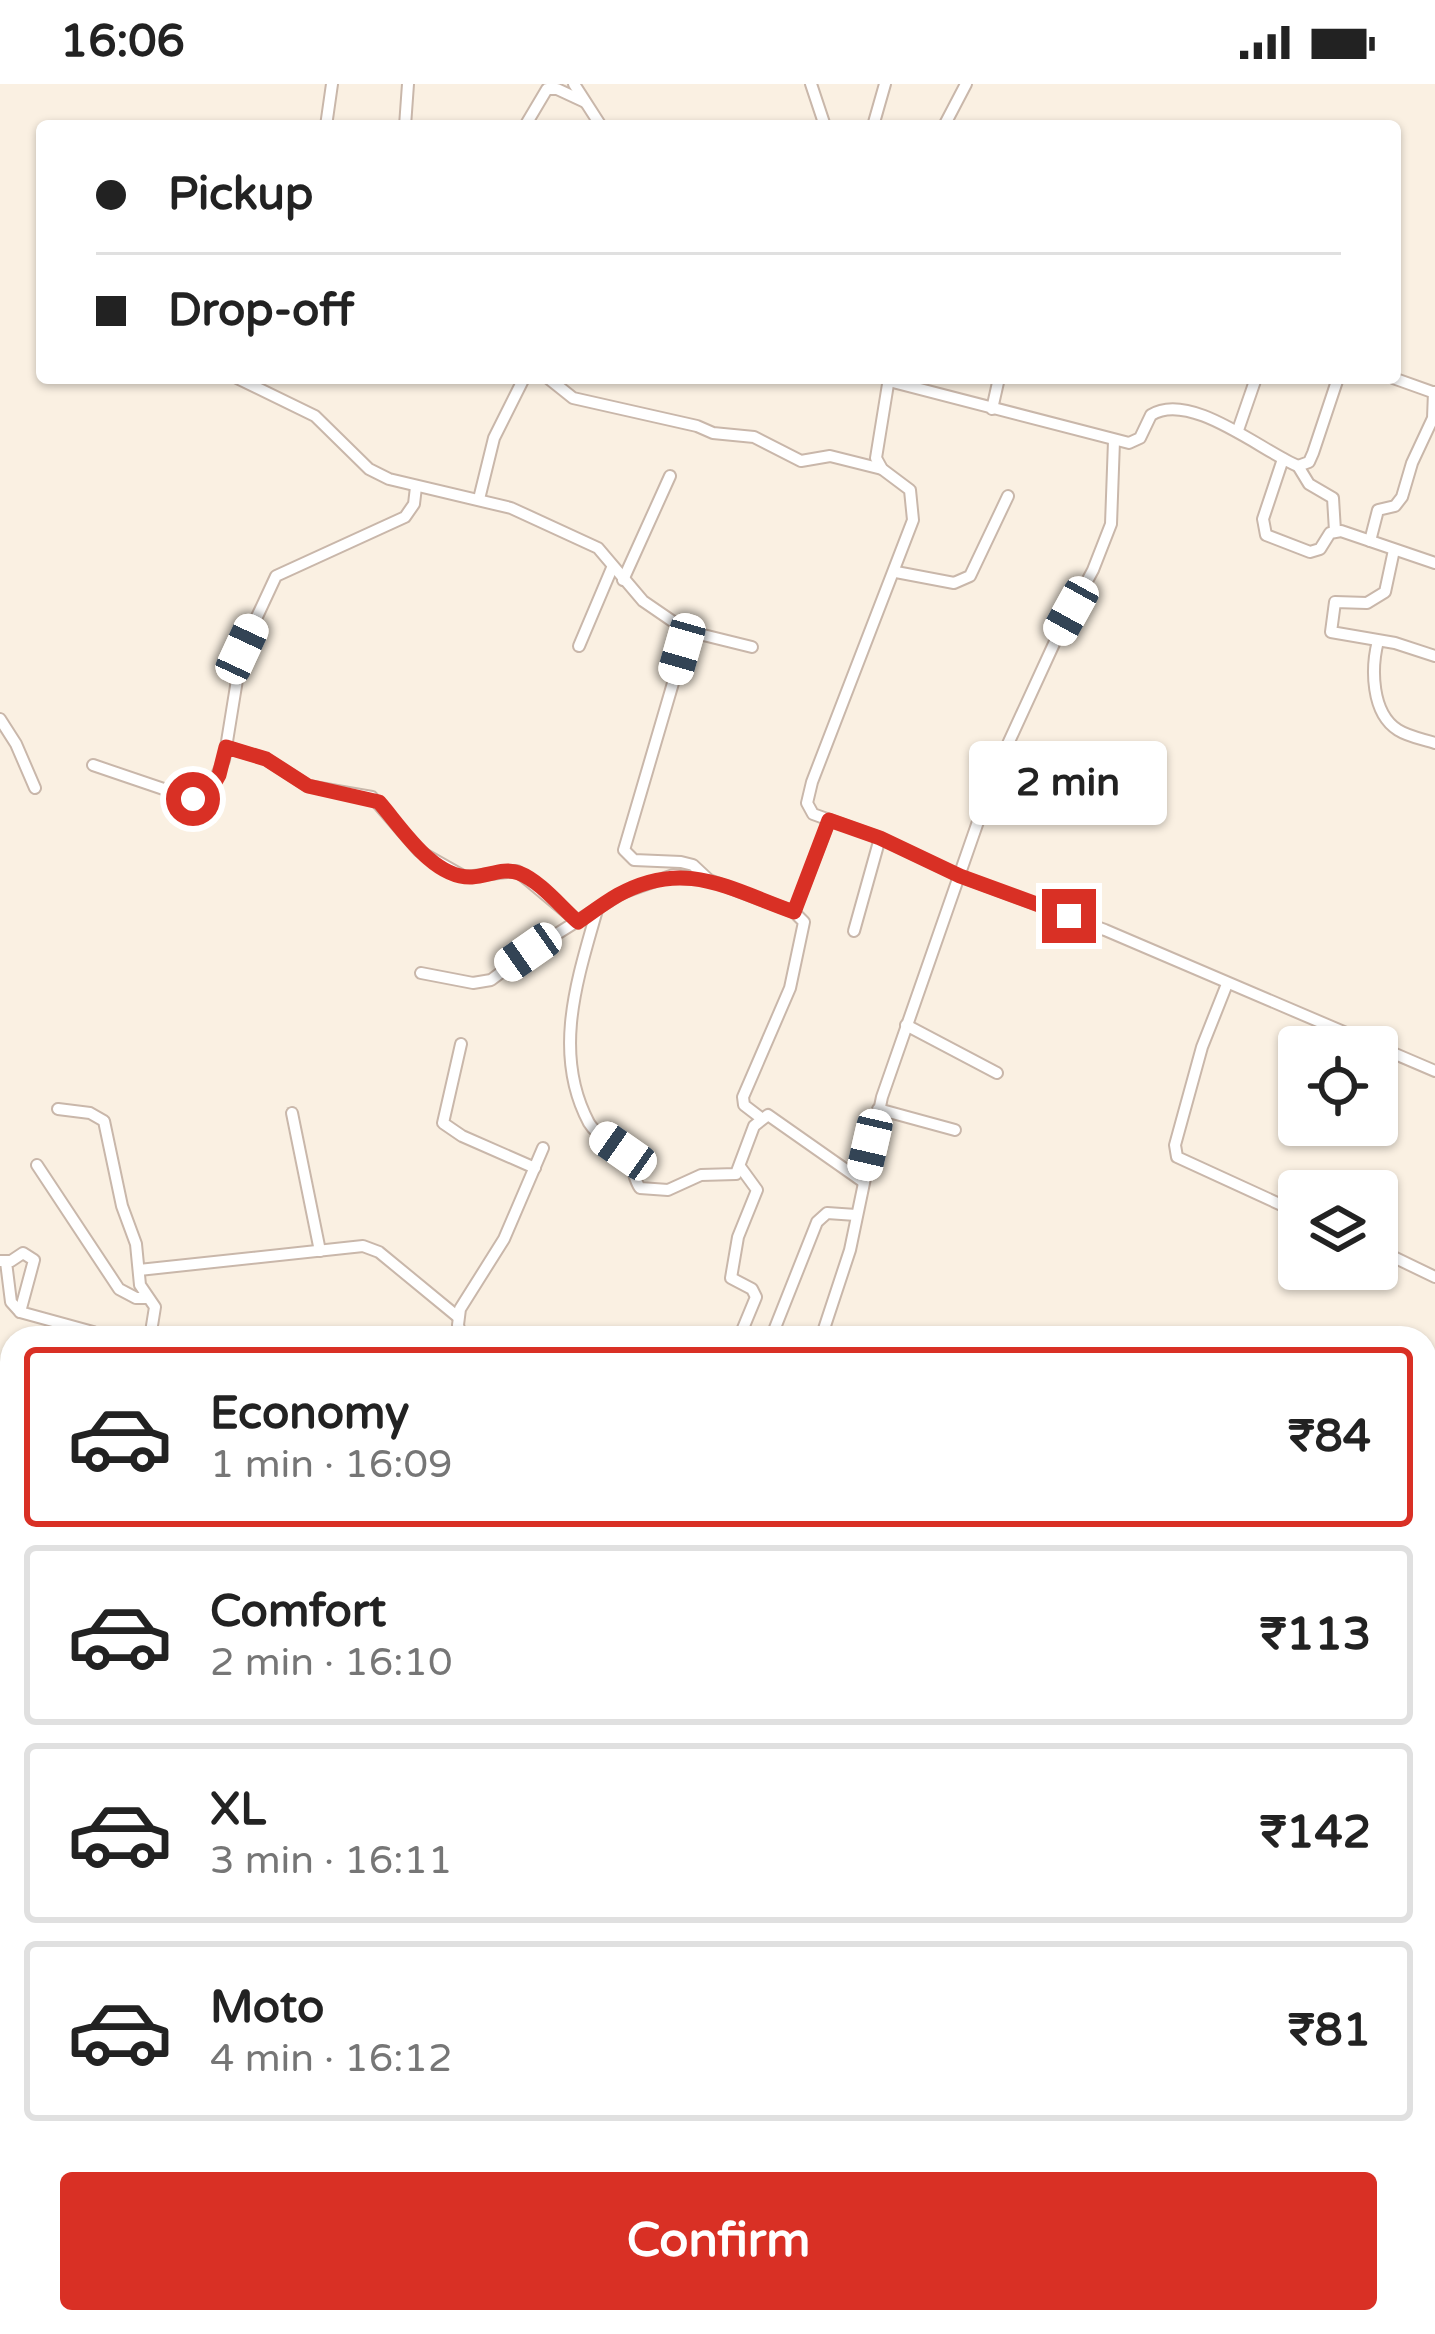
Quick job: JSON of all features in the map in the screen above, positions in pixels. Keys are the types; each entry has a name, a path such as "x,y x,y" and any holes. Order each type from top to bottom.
{"street":[{"path":"327,120 332,84"},
{"path":"405,120 408,84"},
{"path":"574,84 597,120"},
{"path":"811,84 823,120"},
{"path":"875,120 885,84"},
{"path":"947,120 966,84"},
{"path":"529,120 547,89 585,102"},
{"path":"1370,541 1378,509 1395,506 1402,497 1433,418 1434,392 1401,381"},
{"path":"249,384 315,416 369,469 416,487 512,508 587,542 605,554 643,601 682,630 752,647"},
{"path":"479,499 494,438 521,384"},
{"path":"556,384 573,398 690,424 705,432 754,437 801,461 830,457 882,469 904,482 913,501 912,530 808,794 813,814 1105,930 1435,1071"},
{"path":"882,469 875,453 888,384"},
{"path":"906,384 1114,441 1136,441 1151,415 1161,409 1218,421 1298,466 1309,484 1333,498 1335,530 1321,549 1310,552 1262,531 1283,459"},
{"path":"992,409 997,384"},
{"path":"1238,430 1254,384"},
{"path":"1298,466 1309,462 1336,384"},
{"path":"825,1326 850,1250 878,1109 906,1025 1003,755 1112,524 1114,441"},
{"path":"623,580 670,476"},
{"path":"93,765 200,799 214,787 226,747 242,649 276,576 405,517 414,504 416,487"},
{"path":"896,572 963,581 970,576 1008,496"},
{"path":"1335,530 1435,563"},
{"path":"1394,550 1385,592 1367,603 1333,606 1331,632 1435,656"},
{"path":"579,646 612,568"},
{"path":"682,630 682,649 624,850 634,860 693,866 710,880"},
{"path":"1378,641 1373,676 1387,720 1404,733 1435,743"},
{"path":"0,719 35,788"},
{"path":"226,747 266,759 308,786 372,797 426,856 465,877 517,872 578,922"},
{"path":"794,912 829,820"},
{"path":"854,931 880,838"},
{"path":"421,973 483,983 622,893 673,875 710,880 794,912 804,922 804,933 790,988 742,1102 761,1118"},
{"path":"597,910 569,1028 580,1100 592,1128 627,1155 637,1184 644,1190 674,1189 700,1175 729,1176 740,1168 754,1126 768,1115 862,1181"},
{"path":"1227,984 1202,1047 1175,1145 1177,1157 1278,1204"},
{"path":"906,1025 997,1072"},
{"path":"461,1044 443,1123 535,1168"},
{"path":"58,1109 100,1115 104,1121 146,1298 155,1307 152,1326"},
{"path":"878,1109 955,1130"},
{"path":"292,1113 320,1251"},
{"path":"459,1326 458,1317 504,1239 543,1148"},
{"path":"37,1165 119,1289 146,1298"},
{"path":"740,1168 757,1190 738,1237 731,1273 733,1282 752,1289 756,1297 744,1326"},
{"path":"776,1326 818,1222 827,1213 856,1215"},
{"path":"139,1270 370,1248 458,1317"},
{"path":"20,1312 34,1260 23,1253 3,1262 11,1302 20,1312 72,1326"},
{"path":"1398,1259 1435,1277"}],"route":[{"path":"193,799 207,796 214,787 226,747 255,755 299,783 372,797 413,846 457,874 474,877 508,871 526,876 578,922 622,893 673,875 710,880 794,912 829,820 1069,916"}]}
